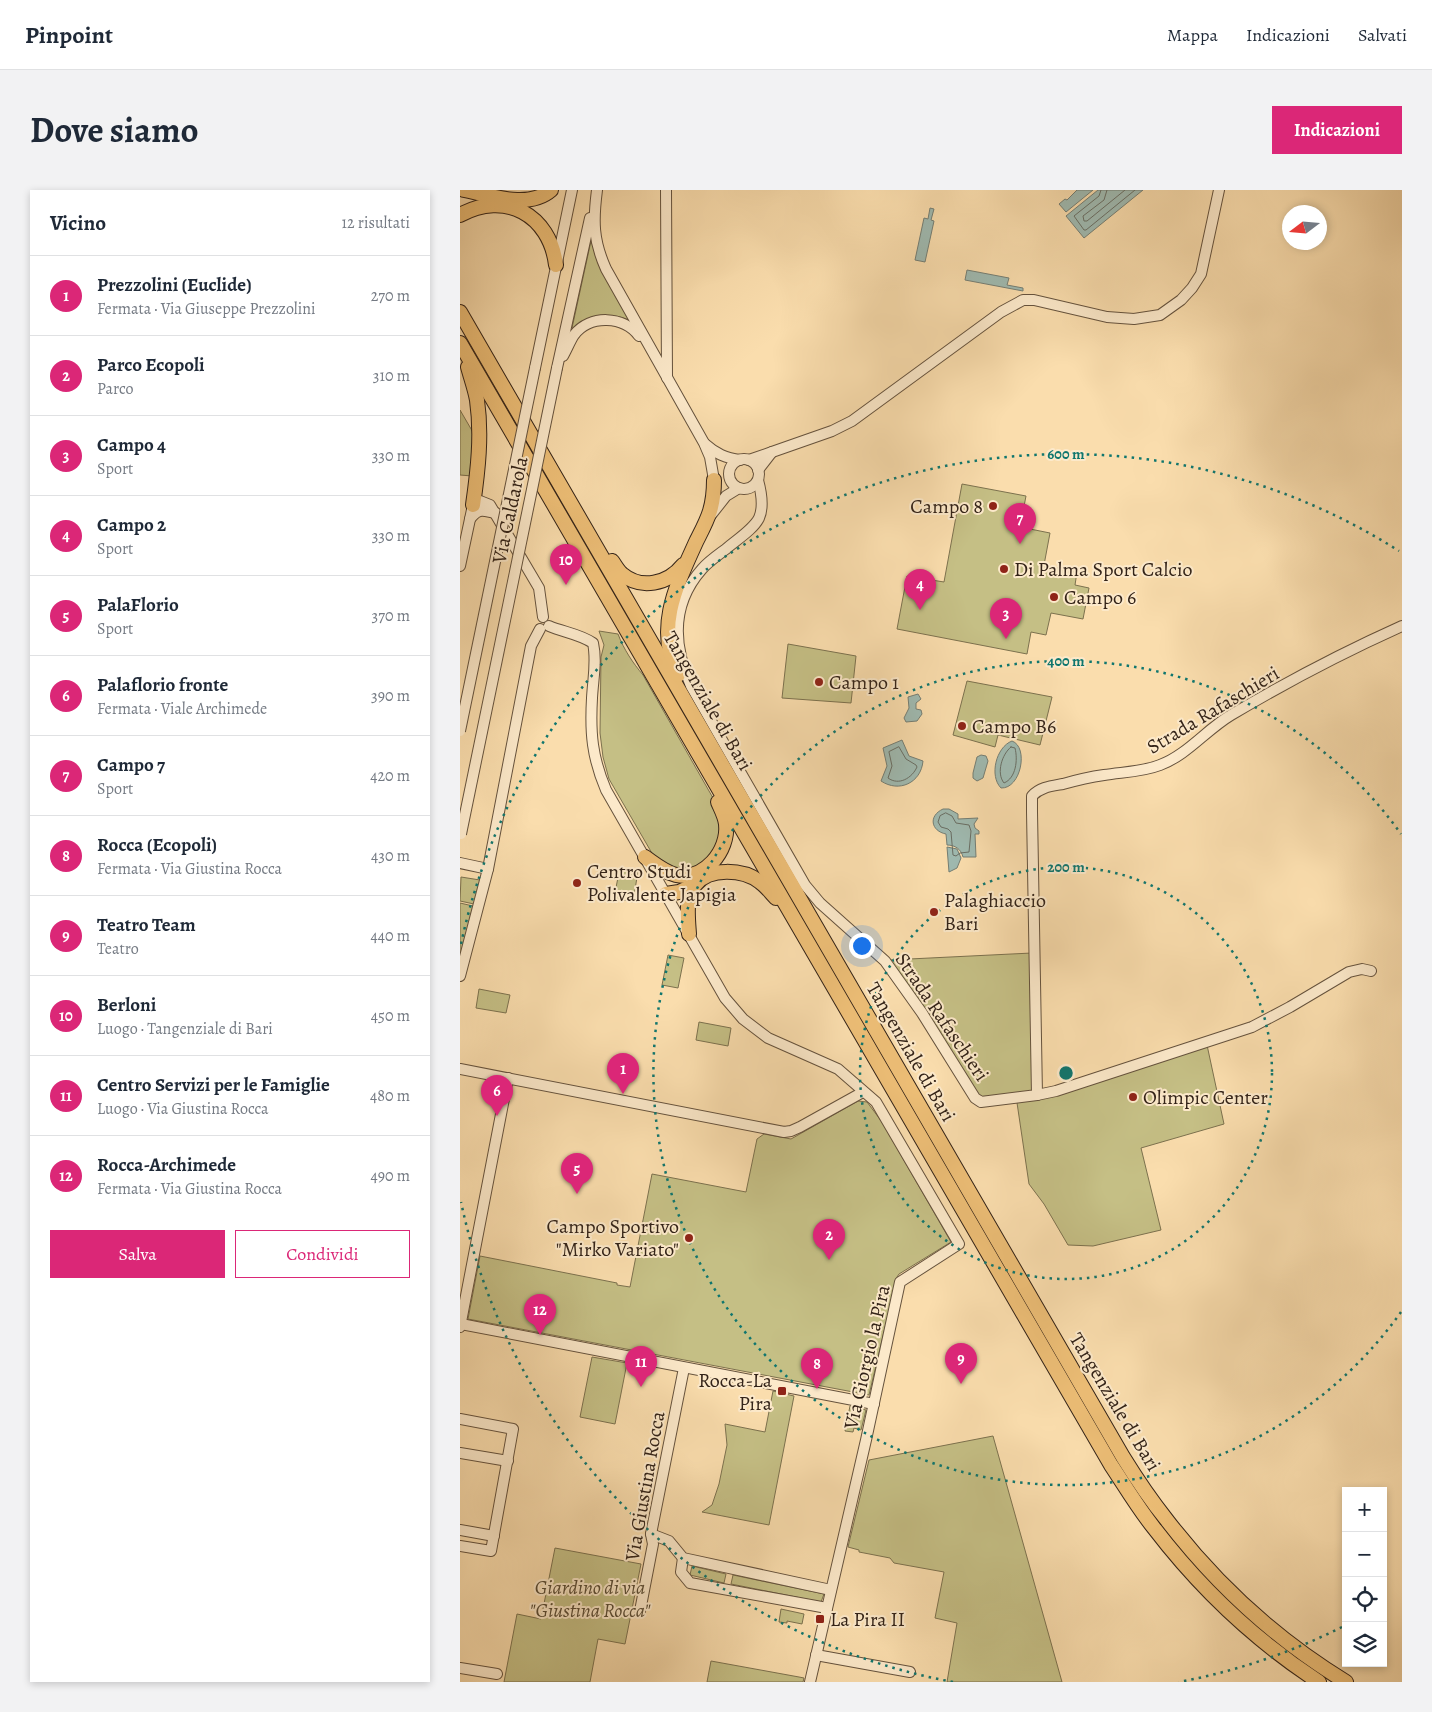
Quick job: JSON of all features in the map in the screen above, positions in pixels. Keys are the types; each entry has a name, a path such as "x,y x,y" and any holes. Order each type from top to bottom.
{"highway":[{"path":"464,190 521,200 536,198 551,190"},
{"path":"460,215 469,208 484,203 497,201 516,205 530,213 541,225 550,240 556,265"},
{"path":"460,302 473,334"},
{"name":"Tangenziale di Bari","path":"460,312 582,521 790,913 1080,1412 1132,1496 1153,1527 1202,1584 1256,1634 1319,1682"},
{"path":"461,344 477,399 478,468 473,505"},
{"name":"Tangenziale di Bari","path":"461,344 694,732 1087,1397 1144,1489 1188,1547 1239,1600 1293,1645 1346,1682"},
{"path":"689,880 716,858 726,836 726,824 723,812 704,776 687,691 671,659 668,637 669,610 678,582 705,524 712,501 714,480"},
{"path":"582,521 592,528 621,573 632,580 644,583 661,582 680,570 688,559"},
{"path":"645,858 662,869 689,880"},
{"path":"666,894 672,883 729,872 746,874 760,882 790,913"},
{"path":"689,880 689,934"}],"street":[{"name":"Via Caldarola","path":"460,731 572,190"},
{"name":"Via Caldarola","path":"460,836 557,368 597,190"},
{"path":"597,190 594,226 595,239 600,255 606,269 704,443 710,457 714,480"},
{"path":"666,190 667,379"},
{"path":"761,508 755,498 730,480 730,471 733,464 832,431 852,421 1001,312 1023,300 1034,300 1106,317 1134,319 1160,315 1192,288 1201,274 1219,190"},
{"path":"557,368 575,334 597,320 616,321 634,329 654,355"},
{"path":"704,443 721,456 753,462 758,475 761,508"},
{"path":"705,524 726,496 740,487 755,484 758,475 772,452"},
{"path":"714,480 730,471"},
{"path":"714,480 740,487"},
{"path":"460,976 488,869 531,646 544,624 539,588 496,513 490,505 480,501 473,505"},
{"name":"Via Caldarola","path":"460,566 473,505"},
{"name":"Strada Rafaschieri","path":"761,508 759,518 754,524 704,567 690,586 685,596 678,626 682,666 691,686 812,895 885,961 922,1013 974,1098 981,1102 1056,1091 1238,1032 1269,1019 1349,972 1362,969 1371,971"},
{"path":"470,520 476,511 496,513"},
{"path":"460,1069 784,1132 800,1127 863,1092 838,1070 824,1062 768,1038 743,1020 725,998 606,790 597,769 591,723 595,654 592,643 584,637 544,624"},
{"name":"Strada Rafaschieri","path":"1036,1095 1032,796 1045,788 1092,777 1144,771 1174,759 1212,727 1232,714 1343,654 1402,626"},
{"path":"460,863 488,869"},
{"path":"508,1078 460,1326 874,1404"},
{"name":"Via Giorgio la Pira","path":"810,1682 900,1282 958,1244 876,1102 863,1092"},
{"name":"Via Giustina Rocca","path":"640,1611 653,1544 651,1534 684,1368"},
{"path":"460,1420 513,1429 492,1551 460,1546"},
{"path":"460,1452 508,1461"},
{"path":"460,1530 494,1536"},
{"path":"651,1534 668,1541 683,1558 831,1590"},
{"path":"683,1558 681,1572 690,1583 827,1608"},
{"path":"816,1655 910,1672"},
{"path":"460,1668 497,1674"}],"green space":[{"path":"591,241 630,321 616,316 609,316 574,329 572,328"},
{"path":"460,410 474,434 472,476 460,475"},
{"name":"Di Palma Sport Calcio","path":"962,484 1026,496 1020,527 1050,533 1044,565 1077,572 1075,585 1089,588 1083,619 1051,613 1046,635 1031,632 1027,654 897,629 907,576 944,582"},
{"path":"599,631 618,634 626,651 643,675 717,805 720,813 719,845 700,867 675,871 653,855 609,779 603,757 600,733 601,657 604,645"},
{"name":"Campo 1","path":"788,644 856,656 851,703 782,698"},
{"path":"967,681 1052,697 1040,745 998,735 995,747 953,735"},
{"path":"620,867 638,871 633,902 614,898"},
{"path":"461,877 480,880 474,904 460,901"},
{"path":"460,903 473,906 460,957"},
{"name":"Olimpic Center","path":"1032,953 1034,1099 1207,1045 1224,1124 1141,1148 1161,1230 1093,1246 1068,1245 1044,1204 1029,1184 1016,1096 981,1102 889,960"},
{"path":"668,955 684,958 678,988 662,985"},
{"path":"479,989 510,995 506,1013 476,1008"},
{"path":"699,1022 731,1028 728,1046 696,1040"},
{"path":"858,1101 867,1102 882,1122 951,1242 897,1277 869,1395 468,1319 480,1256 630,1287 652,1174 746,1192 757,1139 764,1134 791,1139"},
{"path":"592,1357 627,1363 615,1424 580,1417"},
{"path":"773,1391 794,1396 769,1525 702,1512 712,1505 719,1484 727,1445 725,1424 765,1432"},
{"path":"850,1406 866,1410 861,1430 854,1428 853,1432 845,1431"},
{"path":"993,1436 1062,1682 947,1682 957,1623 935,1618 944,1572 894,1563 890,1558 859,1552 859,1550 848,1547 869,1460"},
{"name":"Giardino di via \"Giustina Rocca\"","path":"555,1548 641,1564 625,1644 598,1639 590,1682 504,1682 517,1614 541,1619"},
{"path":"692,1566 726,1574 724,1583 690,1575"},
{"path":"733,1575 824,1594 821,1602 731,1584"},
{"path":"781,1609 804,1614 802,1624 787,1621 787,1623 779,1622"},
{"path":"711,1661 804,1678 803,1682 707,1682"}],"water":[{"path":"1077,190 1093,190 1066,212 1059,204 1065,199 1067,200"},
{"path":"1098,190 1143,190 1084,238 1066,216"},
{"path":"930,208 934,209 931,220 934,221 925,262 915,260 924,218 928,219"},
{"path":"967,270 1009,278 1007,285 1023,288 1023,291 965,280"},
{"path":"918,694 921,699 916,703 916,709 921,710 922,714 917,721 906,722 904,718 909,708 908,697"},
{"path":"902,740 909,756 923,761 921,769 914,780 902,786 895,786 881,781 887,766 883,748"},
{"path":"1012,741 1020,751 1020,767 1014,782 1008,787 1001,788 995,776 996,762 1002,749"},
{"path":"981,755 986,756 988,761 983,778 977,781 973,778 973,773 977,757"},
{"path":"943,809 949,809 958,814 958,819 978,818 974,824 975,828 979,831 979,834 975,834 976,857 963,857 957,848 947,845 946,834 937,830 933,823 935,815"},
{"path":"947,847 957,849 961,858 957,868 949,872"}],"place":[{"name":"Campo 8","path":"993,506"},
{"name":"Campo 7","path":"1020,544"},
{"name":"Di Palma Sport Calcio","path":"1004,569"},
{"name":"Berloni","path":"566,585"},
{"name":"Campo 6","path":"1054,597"},
{"name":"Campo 2","path":"920,610"},
{"name":"Campo 4","path":"1006,639"},
{"name":"Campo 1","path":"819,682"},
{"name":"Campo B6","path":"962,726"},
{"name":"Centro Studi Polivalente Japigia","path":"577,883"},
{"name":"Palaghiaccio Bari","path":"934,912"},
{"name":"Prezzolini (Euclide)","path":"623,1094"},
{"name":"Olimpic Center","path":"1133,1097"},
{"name":"Palaflorio fronte","path":"497,1116"},
{"name":"PalaFlorio","path":"577,1194"},
{"name":"Campo Sportivo \"Mirko Variato\"","path":"689,1238"},
{"name":"Parco Ecopoli","path":"829,1260"},
{"name":"Rocca-Archimede","path":"540,1335"},
{"name":"Teatro Team","path":"961,1384"},
{"name":"Centro Servizi per le Famiglie","path":"641,1387"},
{"name":"Rocca (Ecopoli)","path":"817,1389"},
{"name":"Rocca-La Pira","path":"782,1391"},
{"name":"La Pira II","path":"820,1619"}]}
